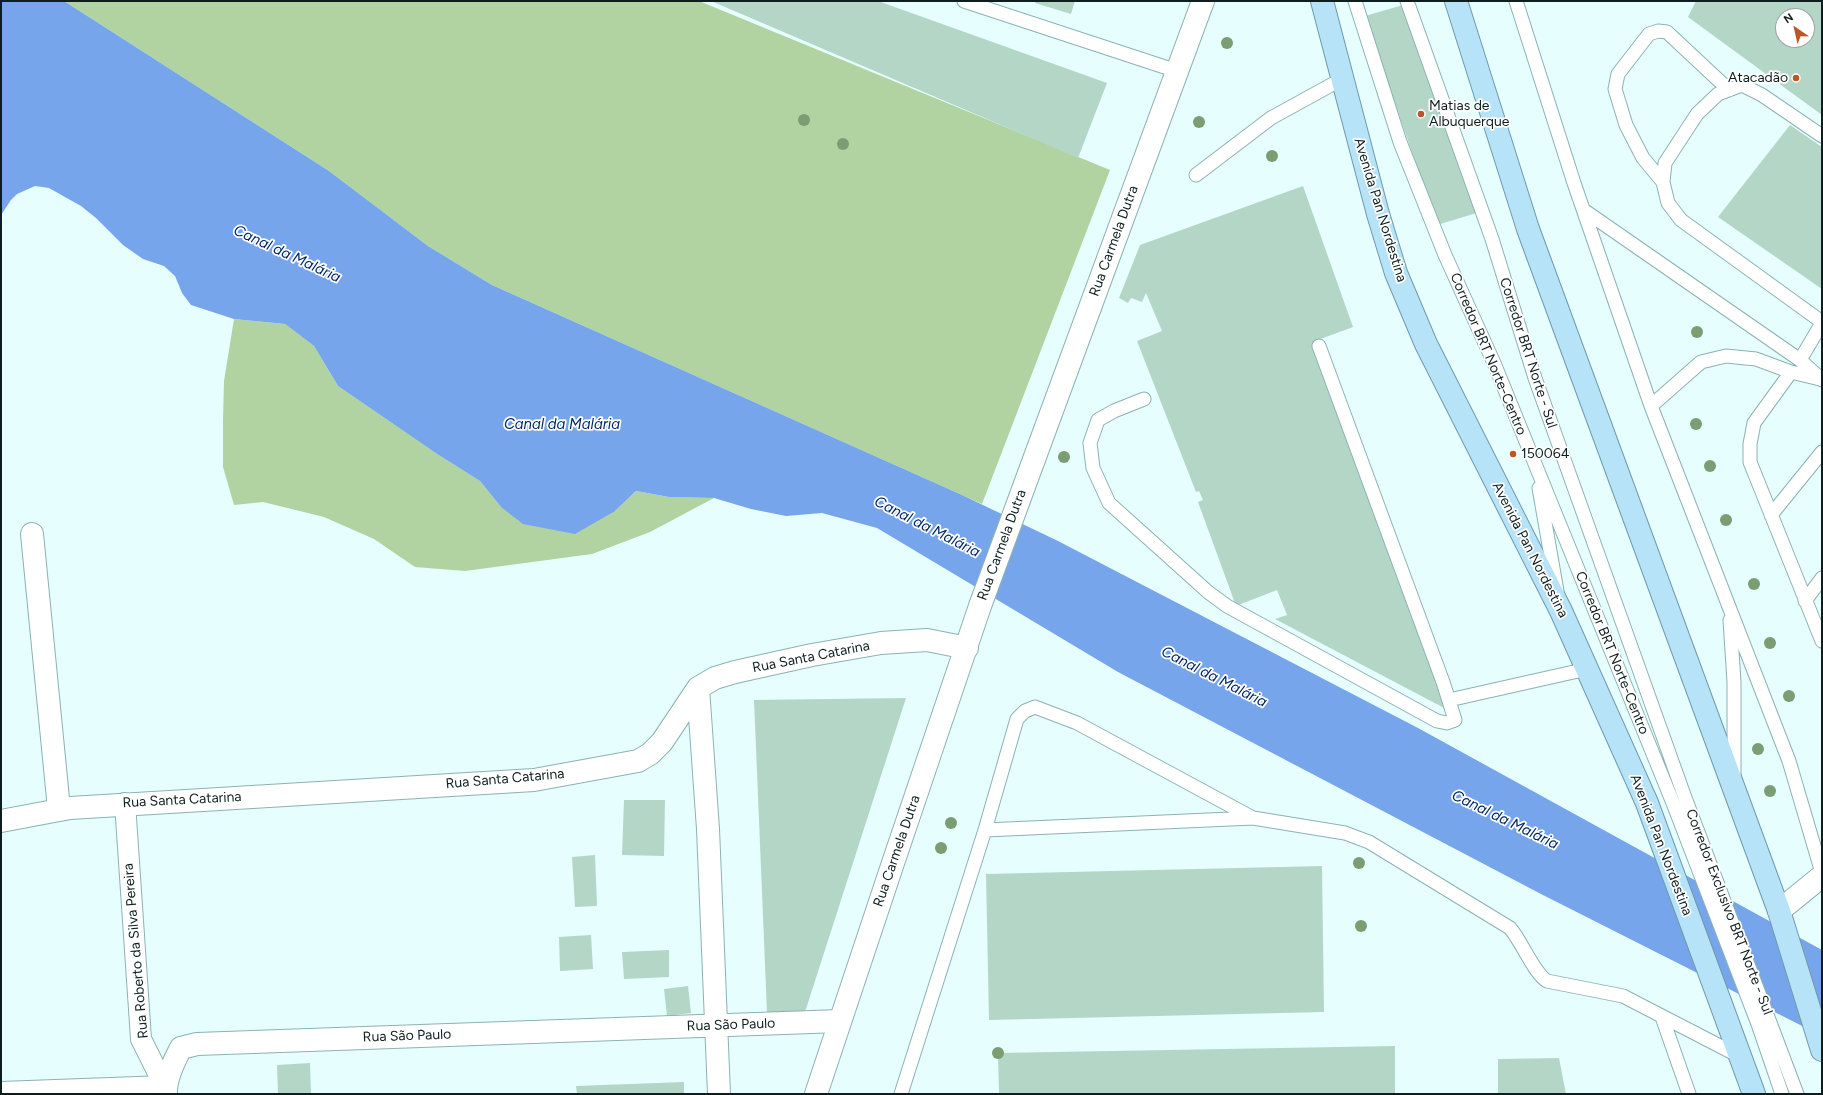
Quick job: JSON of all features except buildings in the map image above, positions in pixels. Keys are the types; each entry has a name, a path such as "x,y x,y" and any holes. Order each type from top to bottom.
{"highway":[{"name":"Avenida Pan Nordestina","path":"1322,1 1378,214 1396,273 1426,344 1561,611 1647,803 1754,1094"},
{"path":"1456,1 1528,229 1779,911 1787,942 1821,1049"}],"street":[{"name":"Rua Carmela Dutra","path":"816,1094 980,606 1203,1"},
{"path":"32,534 59,809"},
{"name":"Rua Santa Catarina","path":"1,821 59,809 125,803 534,780 619,765 638,761 650,754 662,742 698,688 716,678 735,672 812,655 882,643 927,640 967,648"},
{"path":"698,688 708,829 719,1094"},
{"name":"Rua Roberto da Silva Pereira","path":"125,803 141,1039 165,1090"},
{"path":"1779,911 1822,876"},
{"name":"Rua São Paulo","path":"165,1090 177,1056 182,1048 197,1044 840,1021"},
{"path":"1,1093 165,1090"}],"lane":[{"path":"964,1 1177,71"},
{"name":"Corredor BRT Norte - Sul","path":"1407,1 1492,239 1535,378 1684,795"},
{"path":"1516,1 1574,183 1585,211 1651,406 1789,761 1822,873"},
{"name":"Corredor BRT Norte-Centro","path":"1355,5 1402,149 1442,249 1494,363 1673,803 1758,1024 1782,1094"},
{"path":"1662,182 1643,158 1626,125 1615,89 1618,74 1649,34 1658,31 1667,32 1729,90"},
{"path":"1196,175 1271,118 1342,80"},
{"path":"1800,360 1822,323 1681,220 1668,203 1662,182 1664,163 1697,114 1718,94 1742,85 1762,95 1822,136"},
{"path":"1585,211 1800,360 1821,380"},
{"path":"1144,399 1114,411 1098,420 1090,444 1092,468 1109,503 1208,592 1227,606 1437,721 1447,723 1455,720 1449,700 1319,346"},
{"path":"1651,406 1701,362 1726,356 1756,359 1790,372 1821,380"},
{"path":"1790,372 1754,423 1750,444 1750,462 1822,641"},
{"path":"1771,515 1822,452"},
{"path":"1534,461 1561,611"},
{"path":"1805,601 1822,578"},
{"path":"1729,606 1734,682 1734,792"},
{"path":"1449,700 1587,669"},
{"path":"901,1094 985,830 1017,719 1025,711 1035,707 1077,723 1253,818"},
{"name":"Corredor Exclusivo BRT Norte - Sul","path":"1684,795 1797,1094"},
{"path":"985,830 1253,818 1345,833 1369,842 1510,928 1522,944 1540,975 1546,980 1622,996 1741,1057"},
{"path":"1662,1017 1689,1094"}],"green space":[{"path":"64,1 699,1 1110,170 982,504 492,285 428,246 329,171"},
{"path":"234,319 285,324 314,346 338,386 437,454 480,481 501,507 615,511 636,491 669,497 714,498 650,532 592,554 465,571 415,567 374,539 324,517 263,502 234,505 223,467 223,421 224,381"}],"water":[{"name":"Canal da Malária","path":"1,1 64,1 329,171 428,246 492,285 962,495 1058,541 1418,728 1822,950 1822,1036 1541,894 1118,672 877,528 822,513 786,516 751,509 714,498 669,497 636,491 615,511 575,534 523,524 501,507 480,481 437,454 338,386 314,346 285,324 234,319 191,305 182,293 175,276 164,266 143,259 123,245 96,218 81,206 49,188 35,186 17,194 1,215"}],"place":[{"name":"Atacadão","path":"1796,78"},
{"name":"Matias de Albuquerque","path":"1421,114"},
{"name":"150064","path":"1513,454"}]}
